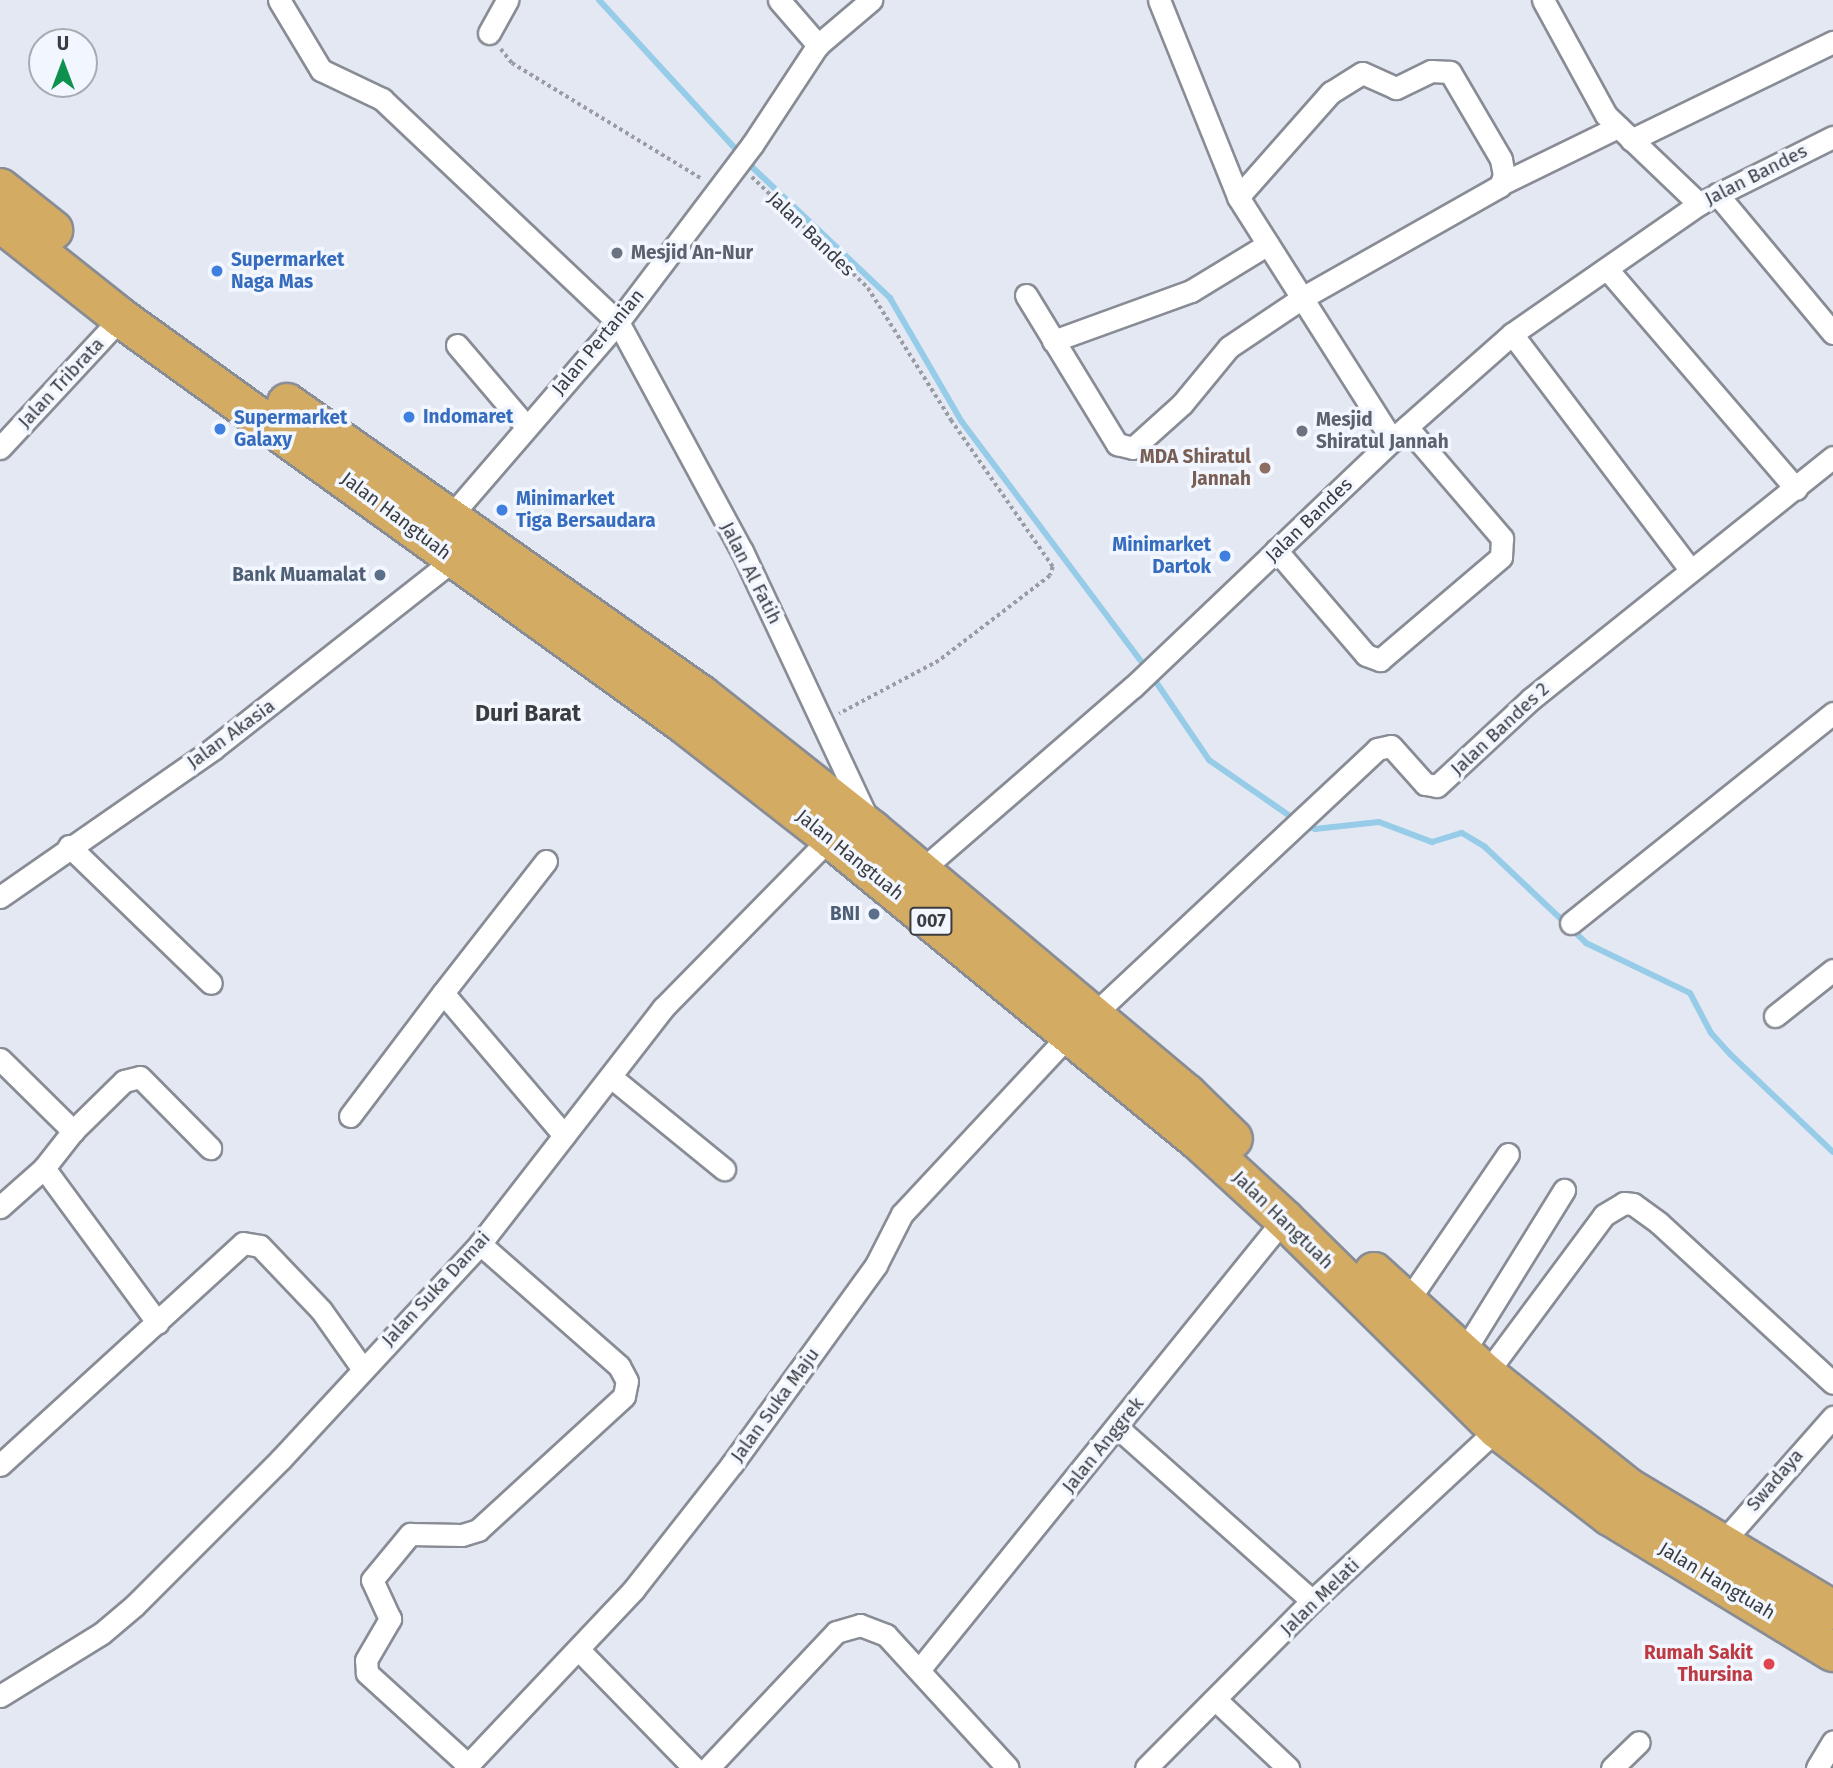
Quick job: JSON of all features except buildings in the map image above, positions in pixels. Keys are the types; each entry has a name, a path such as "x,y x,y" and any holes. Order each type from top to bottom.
{"highway":[{"name":"Jalan Hangtuah","path":"0,188 144,302 701,695 872,830 918,873 1007,965"},
{"name":"Jalan Hangtuah","path":"0,222 121,318 683,723 830,838 1007,965 1081,1025 1284,1219 1497,1429 1619,1502 1833,1652"},
{"name":"Jalan Hangtuah","path":"1081,1025 1186,1094 1619,1502 1720,1545 1833,1610"}],"street":[{"name":"Jalan Al Fatih","path":"279,0 321,70 382,99 618,322 742,551 824,721 872,830"},
{"path":"489,33 507,0"},
{"path":"779,0 818,45"},
{"name":"Jalan Pertanian","path":"449,518 618,322 742,155 818,45 871,0"},
{"path":"1159,0 1238,197 1302,298 1400,434 1502,538 1501,557 1380,660 1366,655 1276,550"},
{"path":"1543,0 1599,103 1625,134 1708,199 1833,334"},
{"path":"1026,295 1117,444 1133,448 1182,404 1229,347 1302,298 1503,183 1625,134 1833,42"},
{"path":"1238,197 1331,92 1362,73 1396,88 1431,71 1450,72 1501,159 1503,183"},
{"name":"Jalan Bandes","path":"918,873 1177,648 1276,550 1512,334 1708,199 1833,137"},
{"path":"1053,341 1191,291 1268,244"},
{"path":"1606,269 1796,489"},
{"name":"Jalan Tribrata","path":"0,448 121,318"},
{"path":"1512,334 1690,569"},
{"path":"457,345 526,426"},
{"name":"Jalan Bandes 2","path":"1081,1025 1377,749 1387,745 1425,785 1437,786 1531,699 1833,457"},
{"name":"Jalan Akasia","path":"0,897 69,846 224,740 454,559"},
{"path":"1571,923 1833,713"},
{"name":"Jalan Suka Damai","path":"0,1696 102,1633 135,1605 281,1459 362,1368 480,1244 663,1008 830,838"},
{"path":"69,846 211,983"},
{"path":"350,1116 546,861"},
{"path":"1775,1016 1833,970"},
{"path":"443,993 564,1135"},
{"name":"Jalan Suka Maju","path":"467,1767 580,1651 732,1464 876,1265 902,1214 1081,1025"},
{"path":"0,1059 73,1131"},
{"path":"0,1207 44,1168 73,1131 124,1081 140,1077 210,1148"},
{"path":"611,1077 724,1169"},
{"path":"1407,1302 1508,1154"},
{"path":"44,1168 158,1323"},
{"path":"1474,1363 1564,1190"},
{"path":"1474,1363 1604,1215 1624,1203 1633,1204 1659,1223 1833,1383"},
{"name":"Jalan Anggrek","path":"919,1670 1118,1428 1284,1219"},
{"path":"0,1465 158,1323 238,1246 254,1243 321,1310 362,1368"},
{"path":"467,1767 366,1673 366,1660 390,1619 372,1580 410,1534 478,1530 624,1396 627,1381 619,1366 480,1244"},
{"name":"Swadaya","path":"1720,1545 1833,1417"},
{"path":"1118,1428 1312,1601"},
{"name":"Jalan Melati","path":"1146,1768 1217,1701 1312,1601 1497,1429"},
{"path":"708,1768 842,1627 860,1625 886,1635 1008,1768"},
{"path":"580,1651 694,1768"},
{"path":"1217,1701 1288,1768"},
{"path":"1817,1768 1833,1741"},
{"path":"1612,1768 1639,1742"}],"path":[{"path":"489,33 512,63 716,188"},
{"name":"Jalan Bandes","path":"742,155 868,288 951,420 1053,567 1050,576 939,661 824,721"}],"waterway":[{"path":"599,0 751,166 890,298 962,422 1146,668"},
{"path":"1152,676 1209,760 1303,825 1315,829 1379,822 1432,842 1462,833 1485,847 1586,943 1690,993 1711,1033 1833,1152"}],"place":[{"name":"Mesjid An-Nur","path":"617,253"},
{"name":"Supermarket Naga Mas","path":"217,271"},
{"name":"Indomaret","path":"409,417"},
{"name":"Supermarket Galaxy","path":"220,429"},
{"name":"Mesjid Shiratul Jannah","path":"1302,431"},
{"name":"MDA Shiratul Jannah","path":"1265,468"},
{"name":"Minimarket Tiga Bersaudara","path":"502,510"},
{"name":"Minimarket Dartok","path":"1225,556"},
{"name":"Bank Muamalat","path":"380,575"},
{"name":"BNI","path":"874,914"},
{"name":"Rumah Sakit Thursina","path":"1769,1664"}],"district":[{"name":"Duri Barat","path":"528,713"}]}
